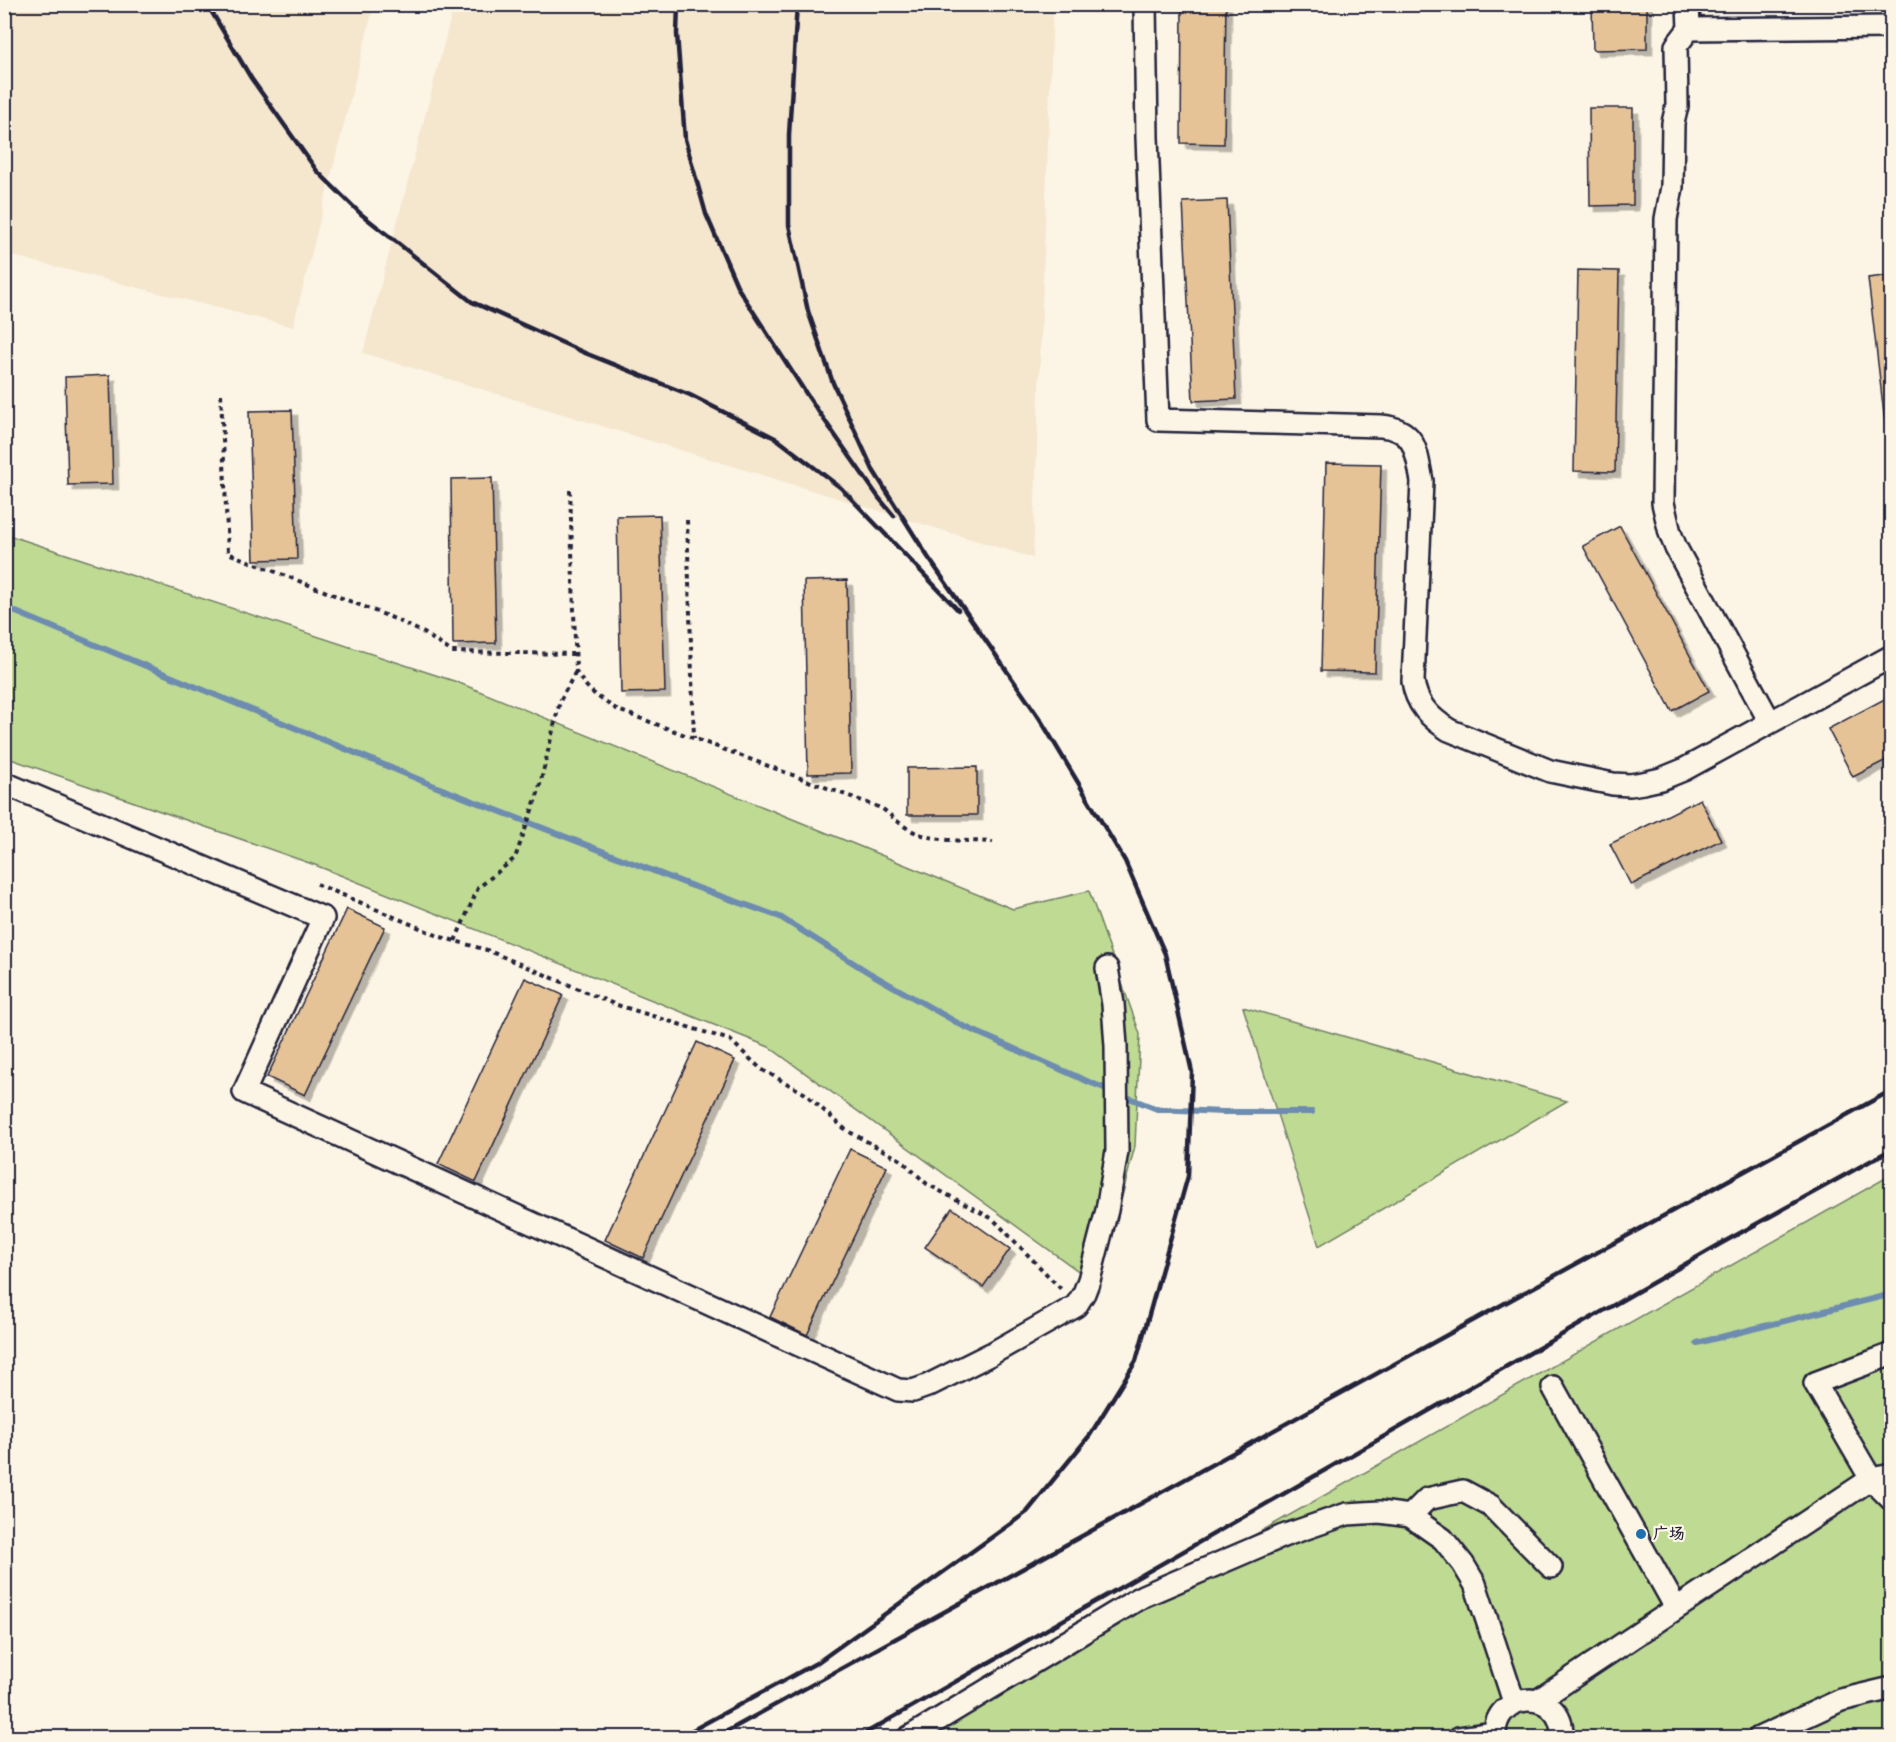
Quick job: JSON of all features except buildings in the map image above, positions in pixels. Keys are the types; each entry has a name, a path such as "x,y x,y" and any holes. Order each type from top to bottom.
{"street":[{"path":"1145,4 1147,137 1158,420 1381,426 1395,427 1404,432 1412,441 1422,481 1413,681 1415,691 1427,712 1438,723 1550,771 1591,781 1630,785 1683,770 1892,656"},
{"path":"1688,4 1689,29 1676,46 1677,106 1673,123 1672,187 1666,219 1663,503 1676,548 1770,722"},
{"path":"1689,29 1892,27"},
{"path":"4,783 323,918 244,1092 898,1390 913,1391 927,1386 991,1354 1076,1306 1084,1293 1107,1210 1117,1151 1116,1046 1113,1004 1107,968"},
{"path":"1892,1354 1815,1383 1881,1477 1892,1500"},
{"path":"1553,1387 1676,1608"},
{"path":"1537,1701 1676,1608 1881,1477"},
{"path":"1410,1516 1427,1499 1463,1491 1491,1506 1551,1567"},
{"path":"908,1737 1143,1596 1283,1536 1347,1514 1380,1512 1410,1516 1443,1539 1464,1564 1475,1584 1514,1702"},
{"path":"1759,1737 1841,1700 1892,1688"},
{"path":"1459,1737 1495,1735 1501,1713 1514,1702 1526,1700 1537,1701 1548,1706 1556,1714 1561,1724 1562,1737"}],"path":[{"path":"221,394 228,553 395,620 424,633 452,652 575,654"},
{"path":"570,490 576,671 583,685 618,710 881,808 905,827 920,834 993,842"},
{"path":"687,520 694,738"},
{"path":"455,941 478,888 515,858 538,793 560,700 576,671"},
{"path":"317,884 378,912 455,941 487,950 614,1004 730,1040 761,1069 804,1094 846,1130 901,1160 927,1184 993,1219 1076,1306"}],"shaded area":[{"path":"4,5 374,5 293,327 5,254"},
{"path":"454,5 1053,5 1033,558 363,353"}],"green space":[{"path":"5,534 457,682 1013,909 1089,891 1140,1034 1135,1146 1099,1286 769,1047 315,865 5,757"},
{"path":"1243,1007 1567,1101 1319,1246"},
{"path":"1891,1175 1891,1737 897,1737"}],"waterway":[{"path":"4,607 437,787 687,884 780,917 868,972 963,1026 1089,1082 1157,1109 1312,1112"},
{"path":"1697,1343 1892,1294"}],"railway":[{"path":"207,4 251,78 317,171 361,214 472,302 585,353 690,395 777,439 841,488 958,610"},
{"path":"678,4 677,34 685,139 706,214 738,288 809,398 894,516"},
{"path":"678,1738 818,1662 1027,1512 1090,1435 1136,1361 1188,1176 1192,1072 1165,954 1125,861 1040,719 928,557 873,470 833,383 808,311 789,225 789,135 797,4"},
{"path":"715,1738 1892,1090"},
{"path":"857,1738 1722,1243 1892,1149"}],"place":[{"name":"广场","path":"1641,1534"}]}
